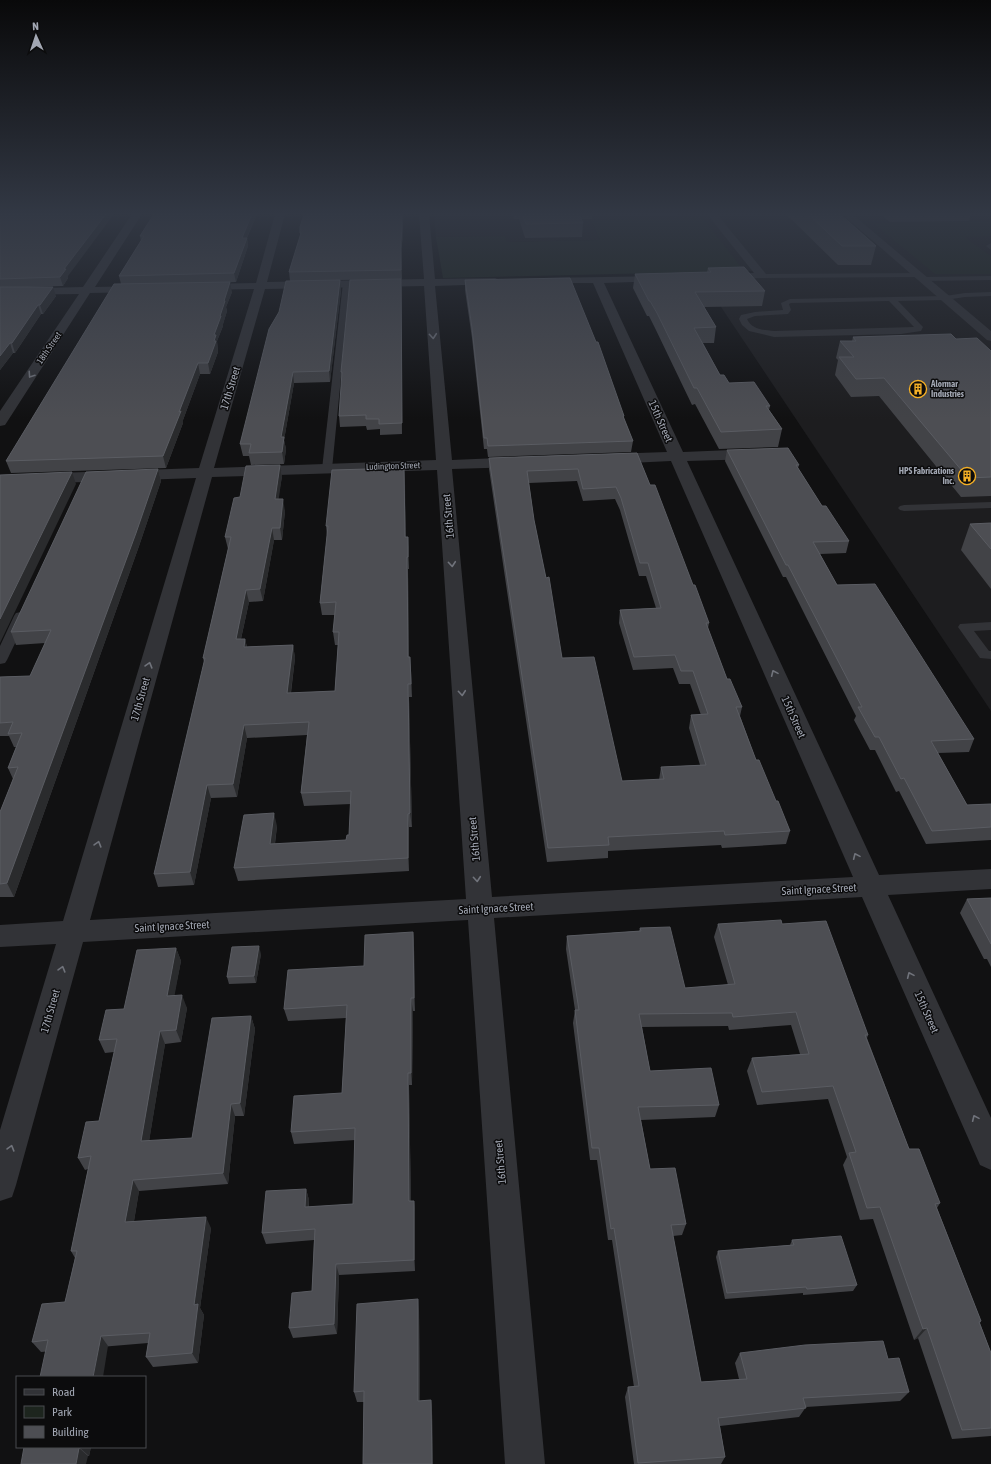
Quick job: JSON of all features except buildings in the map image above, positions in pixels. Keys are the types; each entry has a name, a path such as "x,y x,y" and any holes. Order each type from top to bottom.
{"street":[{"name":"18th Street","path":"0,422 92,282"},
{"name":"17th Street","path":"0,1185 261,282"},
{"path":"188,288 457,282"},
{"name":"15th Street","path":"598,282 869,886 991,1154"},
{"path":"928,282 989,334"},
{"name":"16th Street","path":"429,283 525,1464"},
{"path":"0,292 148,288"},
{"path":"596,460 770,454"},
{"name":"Ludington Street","path":"0,480 533,462"},
{"name":"Saint Ignace Street","path":"0,936 991,879"}],"lane":[{"path":"327,469 346,284"},
{"path":"891,299 913,321 918,329 774,334 752,329 747,326 743,319 748,315 786,312 787,310 785,303 790,301 891,299 945,298 987,294 991,302"},
{"path":"79,492 86,477"},
{"path":"904,508 991,505"},
{"path":"0,660 26,604"},
{"path":"991,626 965,627 985,655 991,655"}],"shaded area":[{"path":"705,282 991,282 991,711"}],"place":[{"name":"Alormar Industries","path":"918,389"},
{"name":"HPS Fabrications Inc.","path":"967,476"}]}
